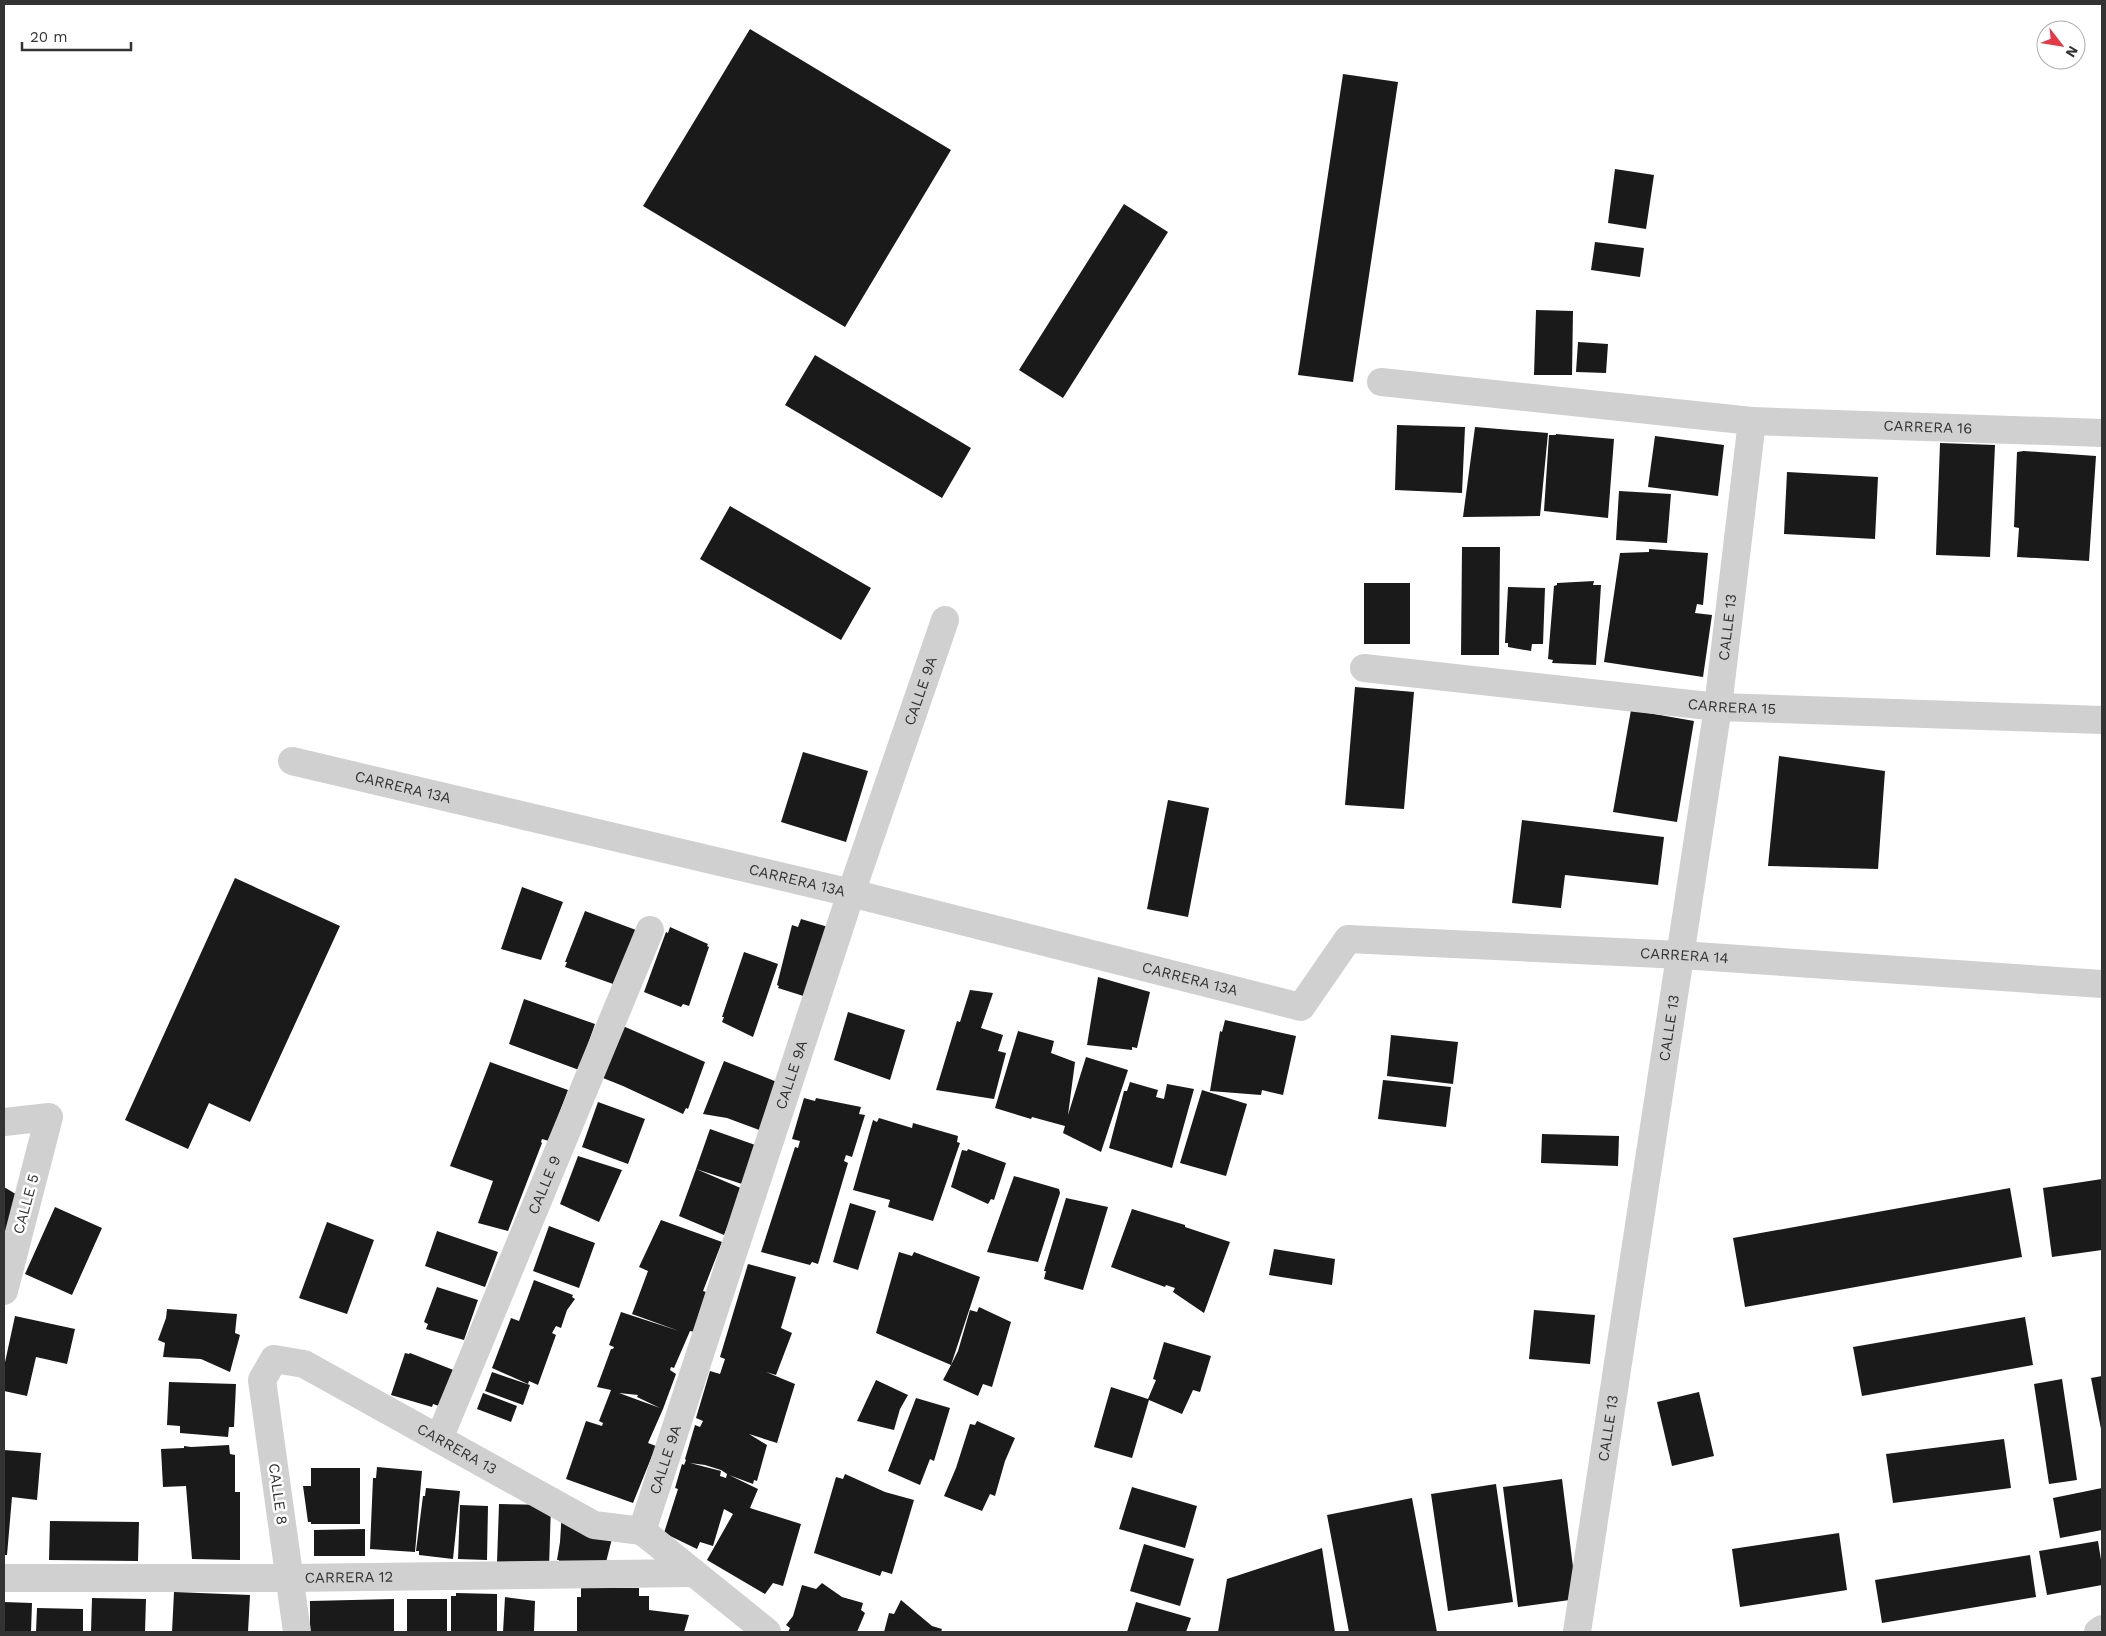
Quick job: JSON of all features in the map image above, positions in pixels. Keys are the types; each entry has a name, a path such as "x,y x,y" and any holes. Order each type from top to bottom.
{"street":[{"name":"CARRERA 16","path":"1381,382 1752,422 2102,433"},
{"name":"CALLE 13","path":"1577,1632 1718,707 1752,422"},
{"name":"CALLE 9A","path":"642,1531 850,893 945,620"},
{"name":"CARRERA 15","path":"1364,668 1718,707 2102,720"},
{"name":"CARRERA 13A","path":"292,761 850,893 1301,1007"},
{"name":"CALLE 9","path":"440,1439 650,930"},
{"name":"CARRERA 14","path":"1301,1007 1348,939 1681,955 2102,984"},
{"name":"CALLE 5","path":"4,1122 49,1117 4,1291"},
{"name":"CARRERA 13","path":"274,1359 304,1364 594,1525 642,1531"},
{"name":"CALLE 8","path":"274,1359 262,1380 297,1632"},
{"path":"642,1531 767,1632"},
{"name":"CARRERA 12","path":"4,1578 289,1578 694,1573"},
{"path":"2098,1632 2102,1629"}],"building":[{"path":"750,29 951,150 845,327 643,206"},
{"path":"1343,74 1398,82 1353,382 1298,375"},
{"path":"1615,169 1654,175 1646,229 1608,223"},
{"path":"1124,204 1168,232 1063,398 1019,370"},
{"path":"1595,242 1644,248 1640,277 1591,270"},
{"path":"1536,310 1573,311 1572,375 1534,375"},
{"path":"1578,342 1608,344 1606,373 1576,372"},
{"path":"815,355 971,448 942,498 785,405"},
{"path":"1397,425 1465,427 1462,493 1395,490"},
{"path":"1475,427 1548,433 1540,516 1463,517"},
{"path":"1549,435 1614,439 1608,518 1544,511"},
{"path":"1655,436 1724,445 1718,496 1648,487"},
{"path":"1940,443 1995,445 1990,557 1936,555"},
{"path":"2017,452 2096,456 2089,561 2017,557 2019,528 2014,527"},
{"path":"1787,472 1878,477 1875,539 1784,534"},
{"path":"1619,491 1671,494 1667,543 1616,540"},
{"path":"730,506 871,588 841,640 700,559"},
{"path":"1462,547 1500,547 1499,655 1461,655"},
{"path":"1649,549 1708,553 1703,605 1697,604 1695,613 1712,615 1703,677 1604,662 1620,553 1649,552"},
{"path":"1594,581 1593,585 1601,585 1596,665 1552,663 1553,660 1548,659 1554,586 1557,583"},
{"path":"1364,583 1410,583 1410,644 1364,644"},
{"path":"1508,587 1545,588 1543,644 1532,644 1531,651 1508,647 1508,643 1505,643"},
{"path":"1355,687 1414,692 1404,809 1345,805"},
{"path":"1631,710 1694,721 1677,822 1613,812"},
{"path":"803,752 868,771 846,842 781,822"},
{"path":"1779,756 1885,771 1878,869 1768,866"},
{"path":"1168,800 1209,808 1188,917 1147,909"},
{"path":"1522,820 1664,837 1658,885 1565,875 1561,908 1512,903"},
{"path":"235,878 340,926 250,1122 209,1103 188,1149 125,1120"},
{"path":"522,887 563,902 541,960 501,949"},
{"path":"585,911 636,930 616,985 565,967 567,962 565,962"},
{"path":"801,919 835,929 813,999 778,988 779,986 777,985 792,925 798,927"},
{"path":"670,927 708,944 707,946 709,947 689,1006 683,1004 681,1007 644,992 666,932 668,933"},
{"path":"744,952 778,964 753,1037 722,1022"},
{"path":"1098,977 1150,992 1137,1048 1132,1047 1132,1050 1087,1045"},
{"path":"970,990 993,993 981,1028 1003,1035 998,1051 1006,1053 994,1099 936,1090 957,1021 960,1022"},
{"path":"524,999 595,1024 579,1070 509,1044"},
{"path":"848,1012 905,1030 890,1080 834,1060"},
{"path":"1225,1020 1296,1036 1283,1095 1262,1090 1261,1095 1210,1091 1220,1031 1222,1032"},
{"path":"623,1026 705,1062 688,1109 686,1108 683,1114 603,1078"},
{"path":"1018,1031 1054,1041 1051,1053 1075,1062 1068,1115 1086,1057 1128,1070 1101,1152 1063,1133 1065,1126 1032,1117 1031,1119 995,1108"},
{"path":"1391,1035 1458,1042 1453,1084 1387,1076"},
{"path":"724,1061 782,1084 762,1131 727,1118 703,1114"},
{"path":"490,1062 568,1090 549,1141 542,1139 508,1231 478,1223 493,1181 450,1166"},
{"path":"1383,1080 1451,1087 1446,1127 1378,1119"},
{"path":"1130,1082 1158,1090 1156,1097 1164,1099 1167,1084 1194,1089 1172,1168 1109,1148 1124,1091 1127,1091"},
{"path":"1202,1090 1247,1104 1226,1176 1180,1163"},
{"path":"804,1098 815,1101 816,1098 861,1107 859,1114 865,1115 852,1157 846,1155 844,1161 848,1163 818,1264 812,1262 810,1265 761,1252 795,1147 798,1148 800,1141 792,1139"},
{"path":"598,1102 645,1119 628,1164 582,1147"},
{"path":"879,1118 912,1128 913,1123 958,1136 957,1142 960,1143 933,1221 888,1207 890,1200 853,1190 873,1120 877,1122"},
{"path":"710,1129 758,1146 742,1184 696,1169"},
{"path":"1542,1134 1619,1136 1618,1166 1541,1163"},
{"path":"968,1149 1006,1163 994,1200 991,1199 988,1204 951,1187 962,1150 967,1151"},
{"path":"578,1156 622,1170 599,1222 560,1204"},
{"path":"696,1169 743,1189 724,1235 679,1216"},
{"path":"1014,1176 1059,1189 1060,1193 1038,1262 987,1252"},
{"path":"2102,1179 2102,1250 2052,1257 2043,1188"},
{"path":"4,1187 24,1199 4,1234"},
{"path":"2010,1188 2022,1257 1745,1307 1733,1238"},
{"path":"1066,1198 1108,1207 1083,1290 1044,1279 1046,1271 1044,1271"},
{"path":"850,1203 876,1211 858,1270 833,1262"},
{"path":"55,1207 102,1228 72,1295 25,1274"},
{"path":"1132,1209 1185,1225 1185,1227 1230,1242 1204,1313 1173,1292 1175,1288 1166,1285 1165,1287 1111,1267"},
{"path":"661,1220 722,1242 703,1291 709,1293 695,1332 690,1331 674,1368 671,1367 670,1370 676,1374 648,1443 656,1446 633,1503 566,1479 586,1421 602,1426 603,1423 599,1421 611,1390 597,1387 611,1349 614,1347 609,1345 621,1312 679,1331 632,1314 648,1271 639,1267","holes":["619,1393 638,1395 637,1397 660,1408"]},
{"path":"327,1222 374,1240 347,1314 299,1298"},
{"path":"549,1226 595,1243 579,1288 533,1271"},
{"path":"437,1231 498,1252 485,1287 425,1266"},
{"path":"1274,1249 1335,1259 1332,1285 1269,1275"},
{"path":"899,1252 912,1256 914,1252 980,1277 951,1365 876,1333"},
{"path":"748,1264 796,1277 781,1328 792,1333 776,1375 766,1372 795,1384 777,1443 749,1434 767,1445 757,1481 754,1480 753,1484 729,1475 758,1489 750,1508 801,1524 783,1586 773,1583 765,1594 707,1560 733,1514 724,1509 713,1546 700,1542 697,1549 664,1533 678,1489 675,1488 682,1464 684,1465 686,1460 695,1425 700,1427 703,1421 696,1418 710,1371 720,1374 725,1359 720,1357","holes":["690,1463 721,1470 727,1474 726,1478 720,1476 721,1471"]},
{"path":"534,1280 573,1295 572,1297 575,1299 567,1310 561,1328 556,1326 552,1333 556,1335 538,1385 529,1381 528,1384 492,1368 511,1318 519,1321"},
{"path":"437,1287 478,1300 464,1340 426,1329 428,1324 424,1322"},
{"path":"979,1307 1011,1322 992,1387 983,1384 978,1396 943,1380 958,1351 970,1310 977,1312"},
{"path":"167,1309 237,1314 235,1333 240,1335 230,1372 201,1359 163,1357 165,1343 158,1340 166,1318"},
{"path":"1534,1310 1595,1315 1590,1364 1529,1359"},
{"path":"15,1316 75,1329 67,1364 36,1357 27,1396 4,1391 4,1367"},
{"path":"2025,1317 2033,1365 1862,1396 1853,1347"},
{"path":"1164,1342 1211,1356 1200,1392 1193,1390 1182,1414 1149,1400 1132,1458 1094,1447 1111,1387 1148,1399 1156,1380 1153,1379"},
{"path":"405,1353 410,1353 456,1371 442,1407 433,1404 432,1407 391,1395"},
{"path":"492,1372 530,1385 523,1405 485,1391"},
{"path":"2102,1376 2102,1429 2101,1429 2091,1378"},
{"path":"2062,1379 2077,1480 2049,1484 2034,1384"},
{"path":"876,1380 908,1395 900,1409 894,1430 857,1421"},
{"path":"169,1382 236,1384 234,1427 229,1427 228,1437 180,1433 180,1426 167,1425"},
{"path":"1699,1392 1714,1456 1672,1466 1657,1402"},
{"path":"483,1393 517,1406 511,1422 477,1409"},
{"path":"916,1398 950,1408 934,1461 930,1459 920,1485 888,1471"},
{"path":"977,1421 1015,1438 1005,1461 995,1496 990,1494 982,1511 944,1496 956,1468 970,1424 975,1425"},
{"path":"2004,1439 2011,1488 1893,1503 1886,1454"},
{"path":"229,1445 230,1454 235,1455 235,1492 240,1492 240,1560 192,1559 186,1486 163,1487 161,1449 184,1448 184,1446"},
{"path":"4,1450 41,1453 37,1500 12,1497 7,1555 4,1555"},
{"path":"377,1467 422,1471 415,1552 370,1549 373,1478 376,1478"},
{"path":"311,1468 360,1468 360,1524 311,1524 311,1522 308,1522 303,1486 311,1486"},
{"path":"845,1474 885,1492 914,1500 892,1574 882,1571 880,1576 814,1553 836,1477 843,1479"},
{"path":"1562,1479 1577,1599 1518,1607 1503,1487"},
{"path":"1496,1484 1513,1602 1448,1611 1431,1494"},
{"path":"1132,1487 1197,1506 1185,1548 1119,1529"},
{"path":"426,1488 460,1491 453,1559 419,1555 419,1551 416,1551 423,1496 425,1496"},
{"path":"2102,1488 2102,1530 2060,1538 2053,1498"},
{"path":"1412,1498 1437,1632 1349,1632 1327,1515"},
{"path":"499,1504 551,1505 549,1568 497,1563"},
{"path":"460,1505 488,1506 487,1560 458,1559"},
{"path":"562,1510 614,1531 605,1566 559,1563 559,1560 557,1560"},
{"path":"50,1521 139,1522 138,1561 49,1560"},
{"path":"365,1529 365,1556 314,1556 314,1530"},
{"path":"1839,1533 1847,1590 1740,1607 1732,1549"},
{"path":"2098,1541 2102,1566 2102,1585 2047,1595 2039,1551"},
{"path":"1144,1544 1194,1559 1180,1606 1130,1591"},
{"path":"1322,1548 1335,1632 1218,1632 1227,1579"},
{"path":"2030,1555 2036,1597 1882,1623 1875,1580"},
{"path":"822,1583 842,1597 863,1603 861,1610 865,1613 857,1632 788,1632 790,1628 786,1625 793,1616 802,1585 816,1589"},
{"path":"581,1588 639,1588 639,1596 649,1596 649,1610 689,1615 684,1632 577,1632 577,1597 581,1597"},
{"path":"174,1592 250,1595 248,1632 172,1632"},
{"path":"456,1593 497,1594 497,1632 451,1632 451,1596 456,1596"},
{"path":"505,1597 535,1601 534,1632 503,1632"},
{"path":"92,1598 146,1599 145,1632 91,1632"},
{"path":"394,1599 394,1632 310,1632 310,1601"},
{"path":"407,1599 447,1599 447,1632 407,1632"},
{"path":"901,1600 932,1626 942,1629 941,1632 884,1632 889,1613 894,1614"},
{"path":"4,1602 32,1603 31,1632 4,1632"},
{"path":"1136,1602 1191,1618 1186,1632 1127,1632"},
{"path":"37,1608 83,1609 83,1632 36,1632"}]}
